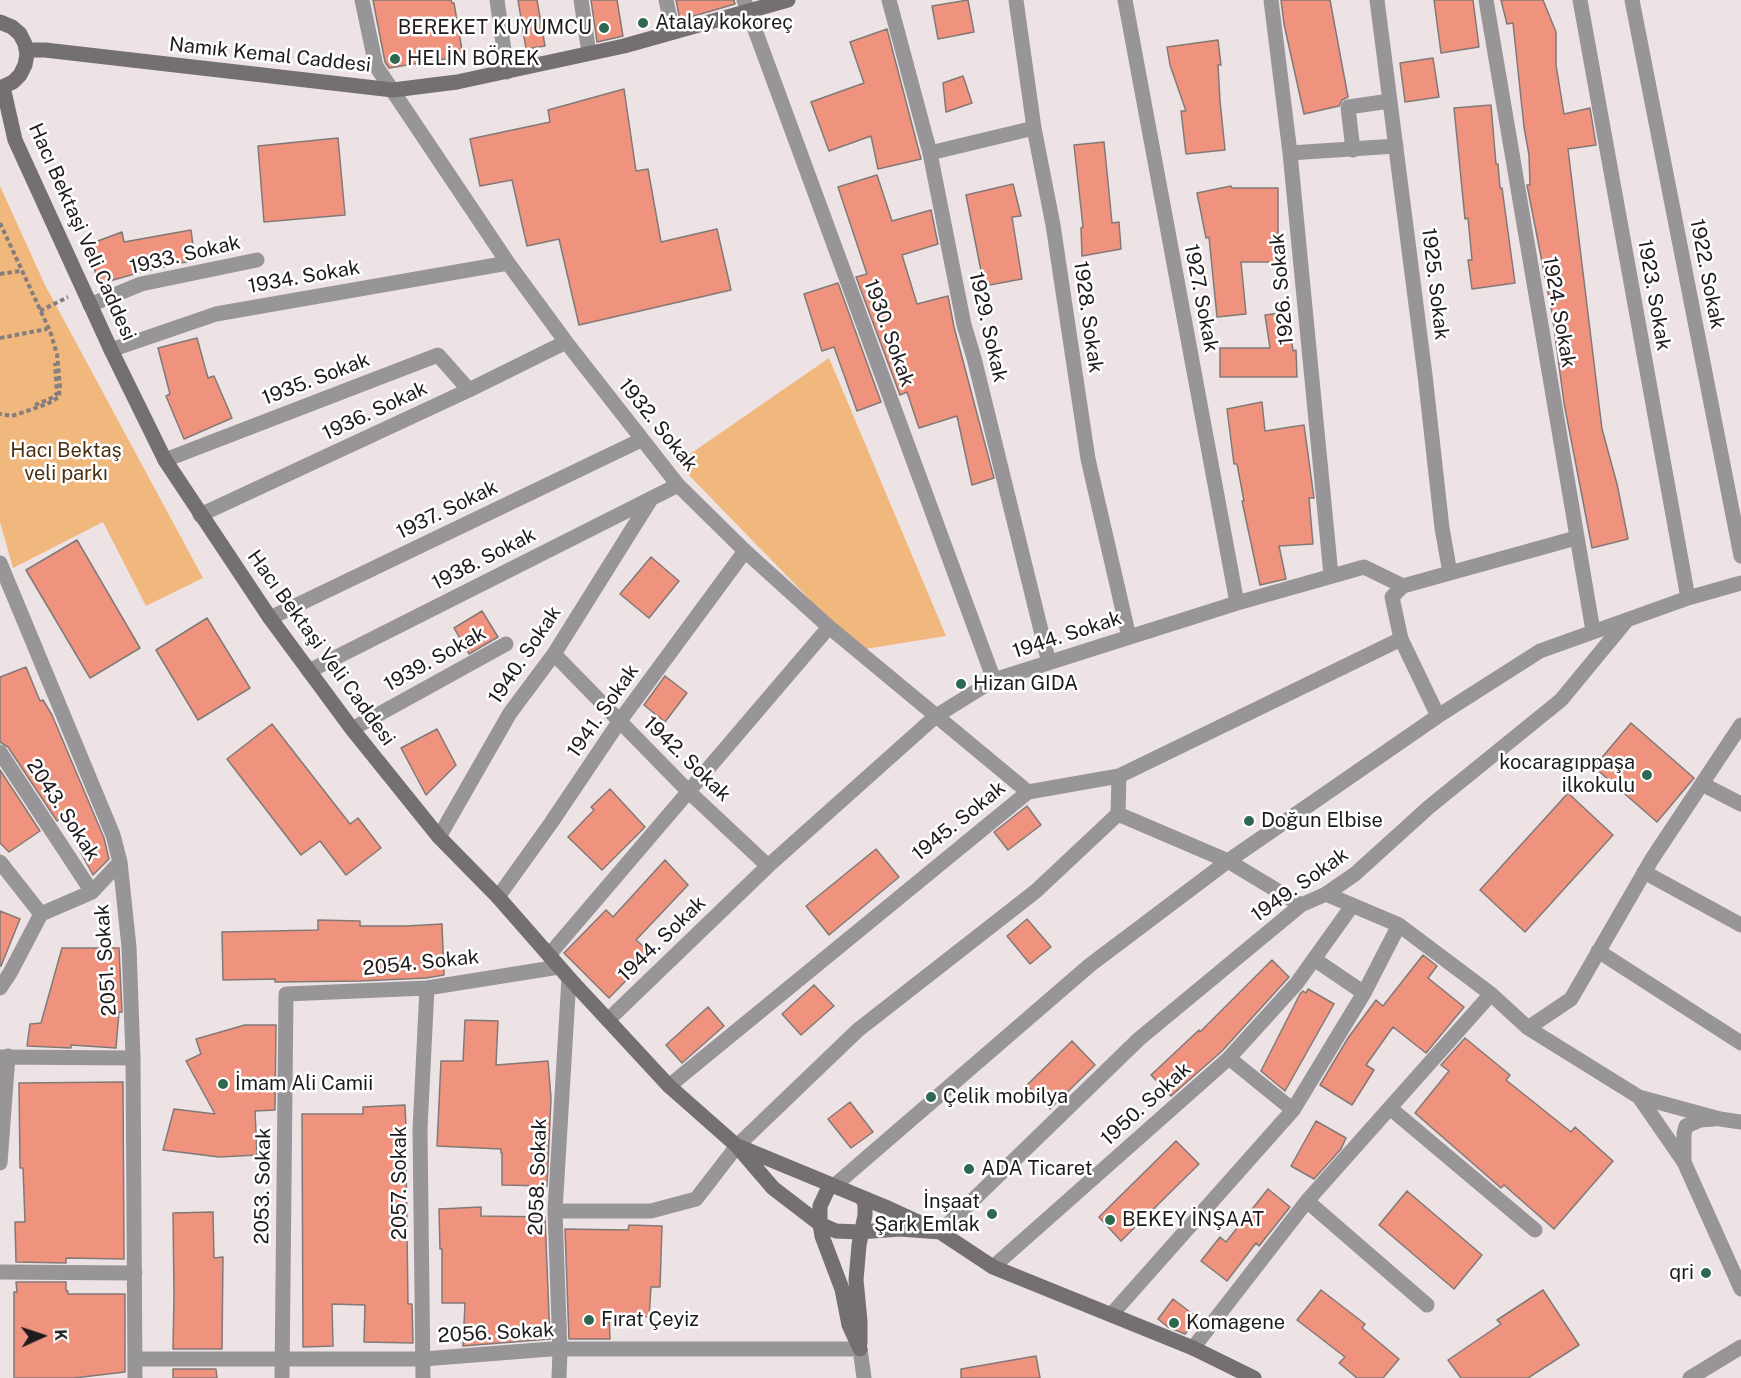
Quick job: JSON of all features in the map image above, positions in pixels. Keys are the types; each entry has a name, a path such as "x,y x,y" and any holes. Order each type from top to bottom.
{"street":[{"name":"1932. Sokak","path":"362,0 376,66 508,262 566,342 678,485 745,551 829,627 1028,792"},
{"path":"497,0 507,72"},
{"path":"581,0 589,53"},
{"path":"666,0 673,32"},
{"name":"Namık Kemal Caddesi","path":"26,50 45,50 393,90 456,82 624,46 673,32 746,6 788,0"},
{"name":"1929. Sokak","path":"889,0 930,153 964,325 1049,663"},
{"name":"1928. Sokak","path":"1016,0 1034,128 1053,225 1088,459 1129,638"},
{"name":"1927. Sokak","path":"1125,0 1237,603"},
{"name":"1926. Sokak","path":"1271,0 1290,153 1331,575"},
{"name":"1925. Sokak","path":"1377,0 1424,363 1442,528 1450,573"},
{"name":"1924. Sokak","path":"1486,0 1593,631"},
{"name":"1923. Sokak","path":"1580,0 1688,598"},
{"name":"1922. Sokak","path":"1632,0 1741,556"},
{"name":"1930. Sokak","path":"746,6 994,680"},
{"path":"0,22 12,27 20,34 26,50"},
{"name":"Hacı Bektaşi Veli Caddesi","path":"26,50 25,65 20,75 13,82 2,87 15,140 111,350 165,460 270,618 352,729 439,837 498,897 669,1086 737,1146 773,1188 820,1224 836,1232 900,1229 940,1232"},
{"path":"1353,150 1348,107 1390,101"},
{"path":"930,153 1034,128"},
{"path":"1290,153 1396,146"},
{"name":"1933. Sokak","path":"90,305 141,284 257,260"},
{"name":"1934. Sokak","path":"111,350 216,314 508,262"},
{"name":"1936. Sokak","path":"200,515 469,390 566,342"},
{"name":"1935. Sokak","path":"165,460 438,355 469,390"},
{"name":"1937. Sokak","path":"270,618 641,440"},
{"name":"1938. Sokak","path":"309,671 678,485"},
{"name":"1940. Sokak","path":"439,837 510,713 554,654 651,499"},
{"path":"1438,716 1401,639 1392,597 1403,586 1576,538"},
{"name":"1941. Sokak","path":"498,897 619,722 745,551"},
{"name":"2051. Sokak","path":"0,563 113,835 120,862 129,947 133,1058 135,1378"},
{"name":"1944. Sokak","path":"608,1020 768,866 936,716 994,680 1237,603 1364,567 1403,586"},
{"path":"860,1349 849,1326 842,1289 822,1236 820,1206 828,1189 1090,965 1228,861 1438,716 1540,651 1688,598 1741,583"},
{"name":"1949. Sokak","path":"940,1232 1139,1039 1301,905 1326,894 1355,874 1429,807 1561,700 1628,619"},
{"path":"559,967 688,791 829,627"},
{"name":"1945. Sokak","path":"669,1086 1028,792 1119,776 1401,639"},
{"name":"1939. Sokak","path":"352,729 506,644"},
{"name":"1942. Sokak","path":"554,654 688,791 768,866"},
{"path":"1528,1028 1571,999 1644,872 1741,726"},
{"name":"2043. Sokak","path":"0,752 92,892"},
{"path":"555,1211 651,1211 696,1198 737,1146 858,1030 1036,891 1118,814 1119,776"},
{"path":"1702,784 1741,804"},
{"path":"1118,814 1228,861 1301,905"},
{"path":"0,862 40,914"},
{"path":"0,988 40,914 92,892 120,862"},
{"path":"1644,872 1741,925"},
{"path":"1326,894 1399,924 1491,994 1528,1028 1639,1097 1720,1119 1741,1122"},
{"name":"1950. Sokak","path":"993,1267 1229,1058 1297,983 1352,906"},
{"path":"1111,1315 1293,1110 1364,993 1399,924"},
{"path":"1598,951 1741,1043"},
{"path":"1314,959 1364,993"},
{"name":"2054. Sokak","path":"286,994 427,988 559,967"},
{"name":"2058. Sokak","path":"559,967 555,1211 559,1378"},
{"name":"2057. Sokak","path":"423,1378 420,1129 427,988"},
{"name":"2053. Sokak","path":"282,1378 286,994"},
{"path":"1193,1348 1307,1201 1491,994"},
{"path":"0,1163 4,1056 133,1058"},
{"path":"1229,1058 1293,1110"},
{"path":"1639,1097 1684,1162 1741,1289"},
{"path":"1390,1108 1535,1230"},
{"path":"1684,1162 1686,1126 1700,1120 1720,1119"},
{"name":"Hacı Bektaşi Veli Caddesi","path":"737,1146 940,1232 993,1267 1193,1348 1254,1378"},
{"path":"861,1197 865,1203 865,1215 856,1280 864,1378"},
{"path":"1307,1201 1427,1305"},
{"path":"0,1272 135,1273"},
{"path":"1690,1378 1741,1347"},
{"name":"2056. Sokak","path":"135,1359 423,1359 551,1349 860,1349"}],"path":[{"path":"0,225 41,311 54,353 57,393 46,402 12,414 0,413"},
{"path":"0,225 41,311 57,354 60,386 59,397 47,404 12,416 0,413"},
{"path":"0,274 21,270"},
{"path":"41,311 83,290"},
{"path":"0,338 47,329"}],"green space":[{"name":"Hacı Bektaş veli parkı","path":"0,186 45,285 203,578 146,606 103,522 13,568 0,522"},
{"path":"829,358 946,636 859,650 677,463"}],"building":[{"path":"373,0 451,0 454,3 463,56 389,68 385,62"},
{"path":"518,0 537,0 545,46 526,49"},
{"path":"591,0 617,0 623,36 597,42"},
{"path":"676,0 734,0 735,4 680,20"},
{"path":"968,0 974,32 938,39 932,6"},
{"path":"1281,0 1330,0 1348,97 1342,100 1339,106 1304,114 1284,24"},
{"path":"1434,0 1473,0 1479,47 1441,53"},
{"path":"1501,0 1543,0 1556,32 1556,65 1564,114 1590,108 1596,145 1568,149 1602,429 1617,484 1628,539 1592,548 1564,403 1552,313 1527,185 1530,185 1529,155 1513,23 1507,24"},
{"path":"887,29 921,159 878,169 871,136 829,151 811,102 864,83 850,42"},
{"path":"1218,40 1221,65 1218,65 1220,101 1225,150 1186,154 1181,111 1186,111 1170,65 1167,47"},
{"path":"1433,58 1439,97 1405,102 1400,63"},
{"path":"963,76 972,103 946,112 943,83"},
{"path":"624,89 636,171 648,169 661,242 717,229 731,290 579,325 559,239 527,246 512,180 480,186 470,139 550,122 548,110"},
{"path":"1491,105 1496,164 1498,164 1500,188 1502,188 1515,283 1472,289 1468,260 1472,260 1468,218 1465,219 1454,108"},
{"path":"338,138 345,215 264,222 258,146"},
{"path":"1104,142 1112,223 1119,222 1121,249 1082,256 1081,228 1083,227 1074,145"},
{"path":"877,175 892,221 931,210 938,244 902,255 917,304 948,296 994,478 972,485 957,416 919,428 907,392 900,395 856,277 867,274 838,187"},
{"path":"1013,184 1021,216 1012,217 1022,279 984,286 966,195"},
{"path":"1231,186 1232,188 1278,188 1278,262 1241,262 1246,314 1217,317 1209,237 1206,238 1197,193"},
{"path":"191,230 195,260 99,284 87,245 122,232 124,242"},
{"path":"838,283 881,402 857,411 834,347 822,351 804,294"},
{"path":"1288,312 1293,351 1296,350 1297,377 1220,377 1220,348 1270,348 1265,315"},
{"path":"197,338 208,378 214,376 232,418 184,439 166,396 170,394 158,348"},
{"path":"1262,402 1265,431 1304,425 1314,498 1309,498 1313,544 1279,546 1286,579 1260,585 1242,501 1244,501 1237,464 1234,464 1227,409"},
{"path":"77,540 140,648 90,678 26,570"},
{"path":"651,557 679,581 649,618 620,594"},
{"path":"482,611 498,637 469,654 454,628"},
{"path":"207,618 250,688 198,720 156,650"},
{"path":"26,667 40,701 43,700 52,715 104,838 109,859 93,875 80,851 83,850 63,817 57,821 8,747 0,742 0,677"},
{"path":"665,676 687,693 665,722 644,705"},
{"name":"kocaragıppaşa ilkokulu","path":"1631,723 1694,778 1657,822 1594,767"},
{"path":"272,724 350,824 358,818 381,848 346,875 320,841 301,855 227,759"},
{"path":"437,729 456,765 426,795 401,748"},
{"path":"0,770 40,831 9,852 0,843"},
{"path":"610,789 645,827 602,870 568,837 594,810 591,807"},
{"path":"1568,793 1613,835 1525,932 1480,890"},
{"path":"1027,806 1041,825 1008,850 994,832"},
{"path":"876,849 899,877 829,935 806,906"},
{"path":"665,860 688,885 636,940 652,954 609,998 564,953 606,910 613,917"},
{"path":"0,911 20,919 1,966 0,966"},
{"path":"1027,919 1051,947 1030,964 1007,936"},
{"path":"318,920 360,921 360,926 442,924 444,975 360,981 223,980 222,932 318,930"},
{"path":"62,948 119,948 122,1012 119,1012 116,1048 71,1045 71,1048 27,1046 30,1024 41,1023"},
{"path":"1423,955 1437,966 1428,978 1464,1007 1426,1053 1393,1027 1366,1065 1374,1070 1352,1105 1320,1085 1348,1038 1376,1000 1383,1006"},
{"path":"1272,960 1289,977 1222,1051 1171,1096 1151,1075 1199,1030 1200,1032"},
{"path":"814,985 834,1006 801,1035 782,1014"},
{"path":"1308,989 1334,1004 1285,1091 1261,1071 1300,994 1303,991 1306,993"},
{"path":"708,1007 724,1026 682,1063 666,1045"},
{"path":"465,1020 498,1021 496,1065 548,1061 551,1098 547,1186 502,1185 501,1149 437,1146 441,1061 463,1061"},
{"path":"245,1025 276,1025 275,1110 255,1111 257,1155 219,1157 163,1150 174,1109 215,1114 186,1061 201,1054 196,1039"},
{"path":"1465,1038 1510,1075 1506,1080 1571,1132 1575,1127 1613,1161 1554,1229 1504,1185 1501,1188 1415,1113 1449,1071 1441,1065"},
{"path":"1072,1041 1095,1065 1050,1109 1027,1085"},
{"path":"123,1082 124,1259 66,1258 66,1263 16,1262 15,1222 25,1222 23,1168 20,1168 19,1083"},
{"path":"850,1102 873,1132 851,1148 828,1119"},
{"path":"405,1105 408,1304 412,1304 413,1343 364,1342 365,1305 332,1304 333,1346 303,1347 302,1114 363,1114 363,1107"},
{"path":"1316,1121 1346,1138 1341,1149 1314,1179 1291,1166"},
{"path":"1176,1141 1199,1164 1121,1241 1099,1217"},
{"path":"1268,1189 1290,1207 1259,1246 1256,1243 1227,1281 1201,1261 1220,1237 1226,1242"},
{"path":"1407,1191 1482,1255 1454,1289 1379,1225"},
{"path":"481,1207 481,1216 545,1217 550,1339 463,1346 465,1303 442,1303 439,1209"},
{"path":"213,1212 214,1258 223,1257 222,1349 173,1349 173,1213"},
{"path":"629,1225 662,1226 660,1287 651,1287 649,1317 609,1315 610,1339 569,1339 565,1229 628,1230"},
{"path":"16,1282 66,1282 68,1294 125,1294 125,1372 74,1378 14,1378"},
{"path":"1321,1290 1365,1324 1362,1328 1399,1359 1383,1378 1357,1378 1339,1363 1345,1357 1297,1320"},
{"path":"1543,1290 1579,1345 1528,1378 1461,1378 1448,1360 1501,1324 1497,1320"},
{"path":"1173,1299 1198,1318 1185,1334 1168,1327 1158,1319"},
{"path":"1036,1356 1040,1378 961,1378 961,1369"},
{"path":"173,1369 216,1369 217,1378 173,1378"}],"place":[{"name":"Atalay kokoreç","path":"643,23"},
{"name":"BEREKET KUYUMCU","path":"604,28"},
{"name":"HELİN BÖREK","path":"395,59"},
{"name":"Hizan GIDA","path":"961,684"},
{"name":"kocaragıppaşa ilkokulu","path":"1647,775"},
{"name":"Doğun Elbise","path":"1249,821"},
{"name":"İmam Ali Camii","path":"223,1084"},
{"name":"Çelik mobilya","path":"931,1097"},
{"name":"ADA Ticaret","path":"969,1169"},
{"name":"İnşaat Şark Emlak","path":"992,1214"},
{"name":"BEKEY İNŞAAT","path":"1110,1220"},
{"name":"qri","path":"1706,1273"},
{"name":"Fırat Çeyiz","path":"589,1320"},
{"name":"Komagene","path":"1174,1323"}]}
